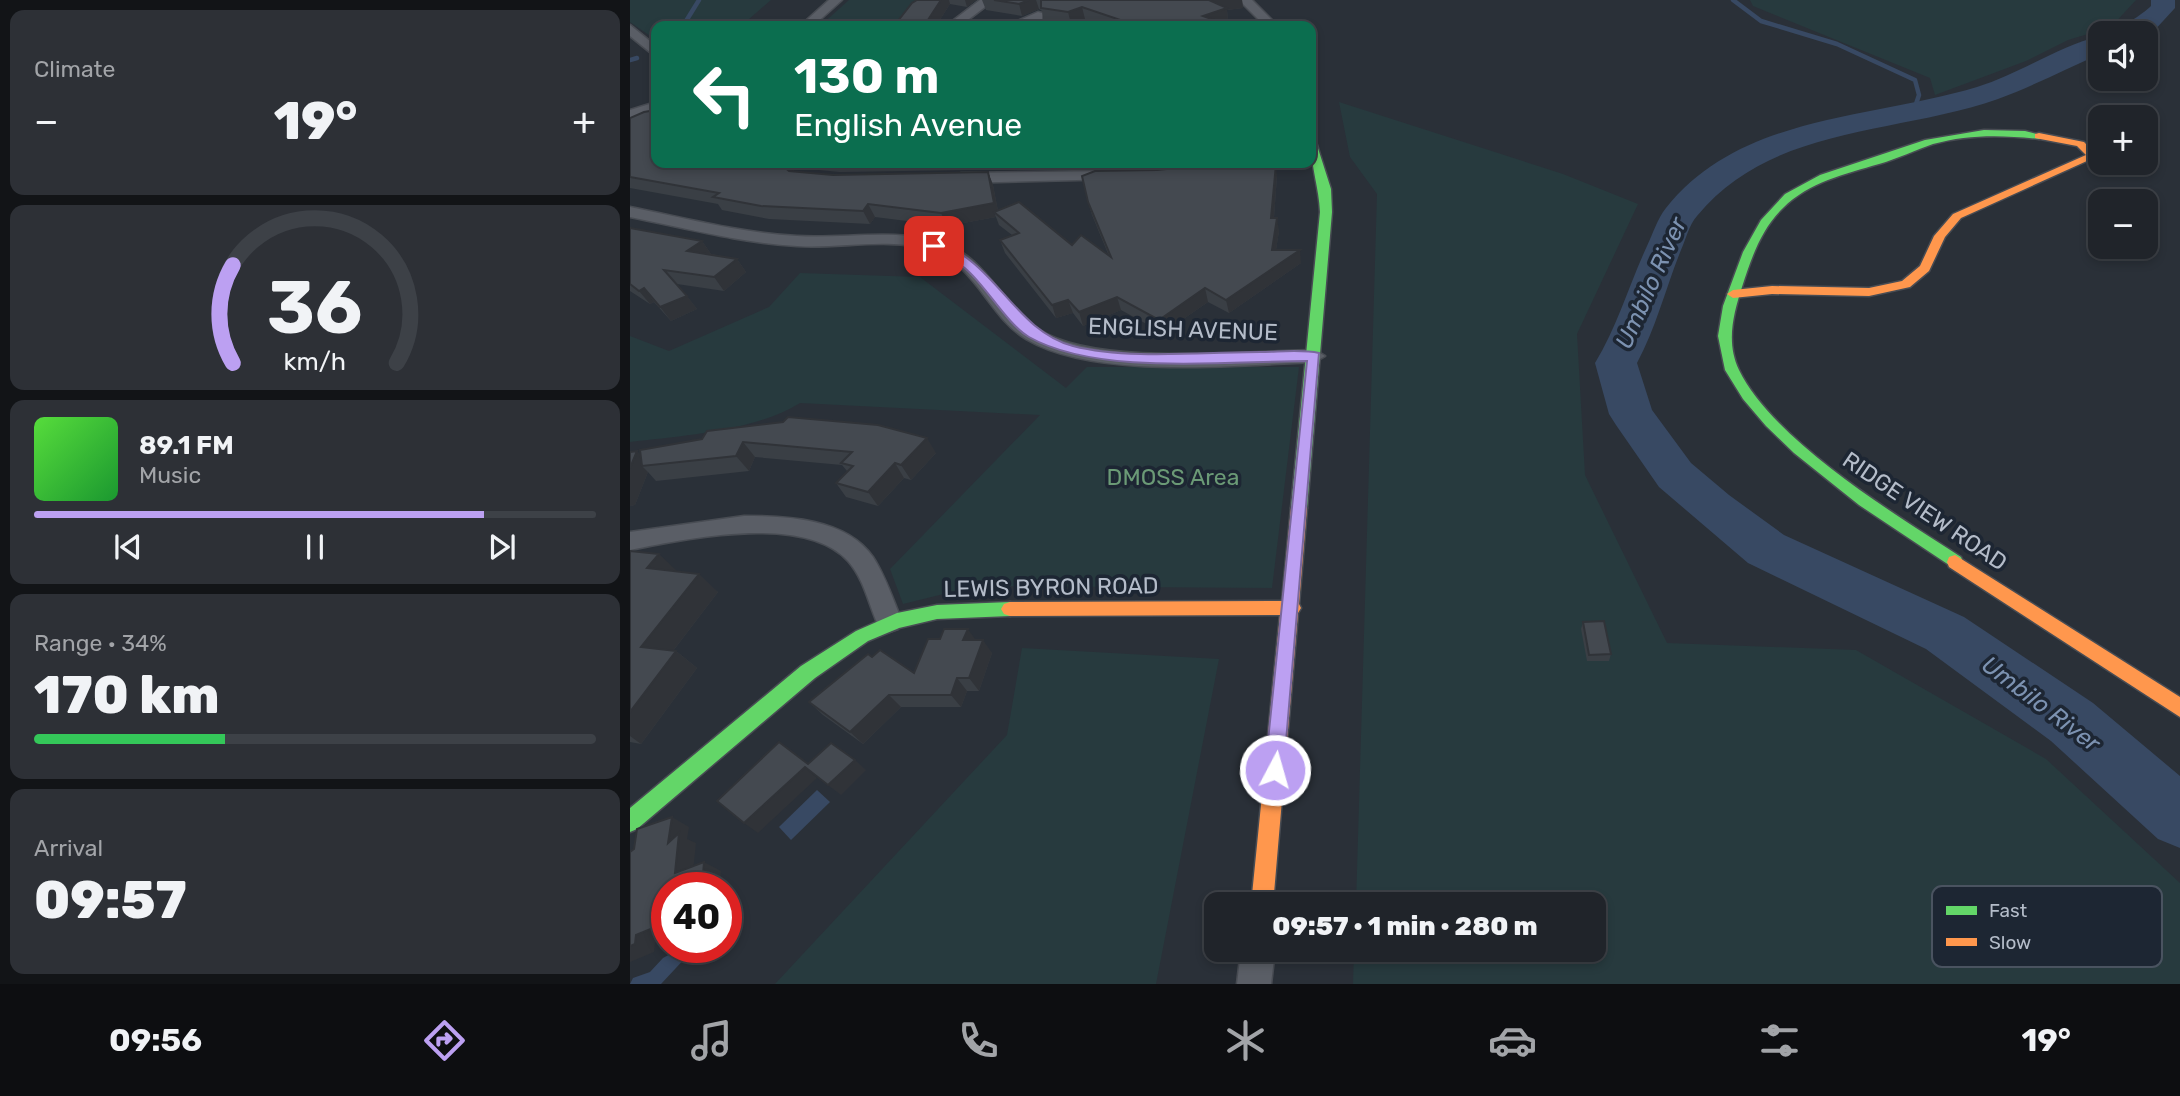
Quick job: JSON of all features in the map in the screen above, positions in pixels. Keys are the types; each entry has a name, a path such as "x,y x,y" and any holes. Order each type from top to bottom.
{"street":[{"path":"812,21 836,0"},
{"path":"959,21 988,0"},
{"path":"1245,0 1267,21"},
{"path":"1025,21 1038,16"},
{"path":"630,29 651,48"},
{"path":"630,115 651,108"},
{"name":"RIDGE VIEW ROAD","path":"1733,294 1771,288 1865,292 1913,281 1932,260 1945,227 1957,216 2088,160 2093,156 2091,150 2083,145 2031,135 1962,136 1927,143 1899,155 1820,178 1791,194 1768,219 1739,271 1722,333 1730,365 1749,394 1804,454 1881,513 2180,708"},
{"path":"1263,892 1292,608 1326,212 1325,189 1316,161"},
{"path":"1202,170 1220,168"},
{"path":"948,178 1132,175"},
{"name":"ENGLISH AVENUE","path":"630,212 768,239 890,241 934,246 949,251 972,267 1031,333 1071,350 1134,357 1314,356"},
{"path":"630,541 694,530 768,526 805,530 832,538 853,550 866,567 889,621"},
{"name":"LEWIS BYRON ROAD","path":"630,822 808,672 838,649 889,621 961,609 1292,608"},
{"path":"1254,984 1257,962"}],"green space":[{"path":"630,0 771,0 747,21 651,21 651,37 630,22"},
{"path":"849,0 925,0 897,21 826,21"},
{"path":"1750,0 2136,0 2117,21 2088,21 2088,34 2068,40 2026,61 1935,95 1930,78 1753,6"},
{"path":"1339,102 1563,174 1638,204 1577,334 1585,475 1667,643 1856,650 2046,759 2180,883 2180,984 1353,984 1354,962 1606,962 1606,892 1356,892 1377,194 1350,157"},
{"name":"DMOSS Area","path":"800,273 920,277 1066,388 1087,367 1299,367 1272,588 976,586 903,604 890,569 1040,415 800,403 762,420 740,426 630,442 630,336 669,351 769,307"},
{"path":"1022,648 1219,659 1156,984 775,984 1007,735"}],"water":[{"path":"817,790 830,802 791,840 779,827"},
{"path":"658,963 681,963 661,984 630,984 633,978 650,972"}],"building":[{"path":"917,0 941,0 927,21 898,21"},
{"path":"994,0 1029,0 1019,4"},
{"path":"1041,0 1209,0 1227,8 1203,16 1217,21 1123,21 1082,7 1068,12 1041,8"},
{"path":"651,111 651,168 786,168 789,171 833,175 988,172 994,203 941,213 868,204 863,211 761,206 713,197 719,193 630,177 630,118"},
{"path":"1276,168 1271,218 1277,218 1272,250 1300,250 1226,300 1205,288 1159,320 1117,297 1079,312 1068,300 1052,305 1000,240 1019,233 994,212 1019,202 1072,245 1081,235 1111,257 1088,202 1082,176 1095,171"},
{"path":"630,228 702,241 687,251 737,259 714,277 664,270 687,296 660,307 644,288 639,291 630,284"},
{"path":"788,417 878,425 927,438 901,465 895,463 868,492 836,483 853,466 841,463 852,452 743,442 736,456 642,466 640,450 702,439 707,431 783,422"},
{"path":"637,451 630,468 630,452"},
{"path":"630,551 659,554 647,568 699,574 641,647 676,651 630,712"},
{"path":"1604,621 1611,654 1589,655 1583,622"},
{"path":"944,629 968,629 963,640 983,640 969,678 957,678 951,695 889,695 850,732 809,702 868,654 872,657 880,650 914,673 928,639 940,639"},
{"path":"779,742 808,764 831,743 855,760 828,785 805,767 744,823 717,801"},
{"path":"672,817 668,843 679,833 675,872 651,872 651,929 636,935 635,944 630,946 630,852 634,849 637,829"},
{"path":"704,862 703,872 678,872"}],"waterway":[{"path":"686,21 699,0"},
{"path":"1733,0 1761,21 1837,44 1915,80 1919,95 1914,110"},
{"name":"Umbilo River","path":"2150,21 2163,8 2163,0"},
{"name":"Umbilo River","path":"2088,49 1987,93 1806,135 1756,152 1720,174 1679,214 1646,290 1630,339 1616,363 1631,414 1675,475 1712,508 1766,549 1945,633 2072,722 2180,817"},
{"path":"630,60 637,58"}],"traffic: fast":[{"path":"1955,562 1865,501 1800,450 1771,423 1748,396 1732,370 1725,347 1725,326 1733,295 1753,241 1779,205 1800,189 1849,169 1943,138 1984,133 2039,136"},
{"path":"1299,508 1326,212 1325,189 1316,159"},
{"path":"630,822 808,672 862,636 897,621 937,612 1010,609"}],"traffic: slow":[{"path":"1733,294 1772,290 1869,292 1906,284 1925,268 1940,236 1957,216 2093,156 2080,144 2039,136"},
{"path":"1263,892 1299,508"},
{"path":"1955,562 2180,708"},
{"path":"1010,609 1292,608"}],"route":[{"path":"934,246 949,251 972,267 1018,322 1031,333 1048,343 1071,350 1134,357 1314,356 1275,770"}]}
